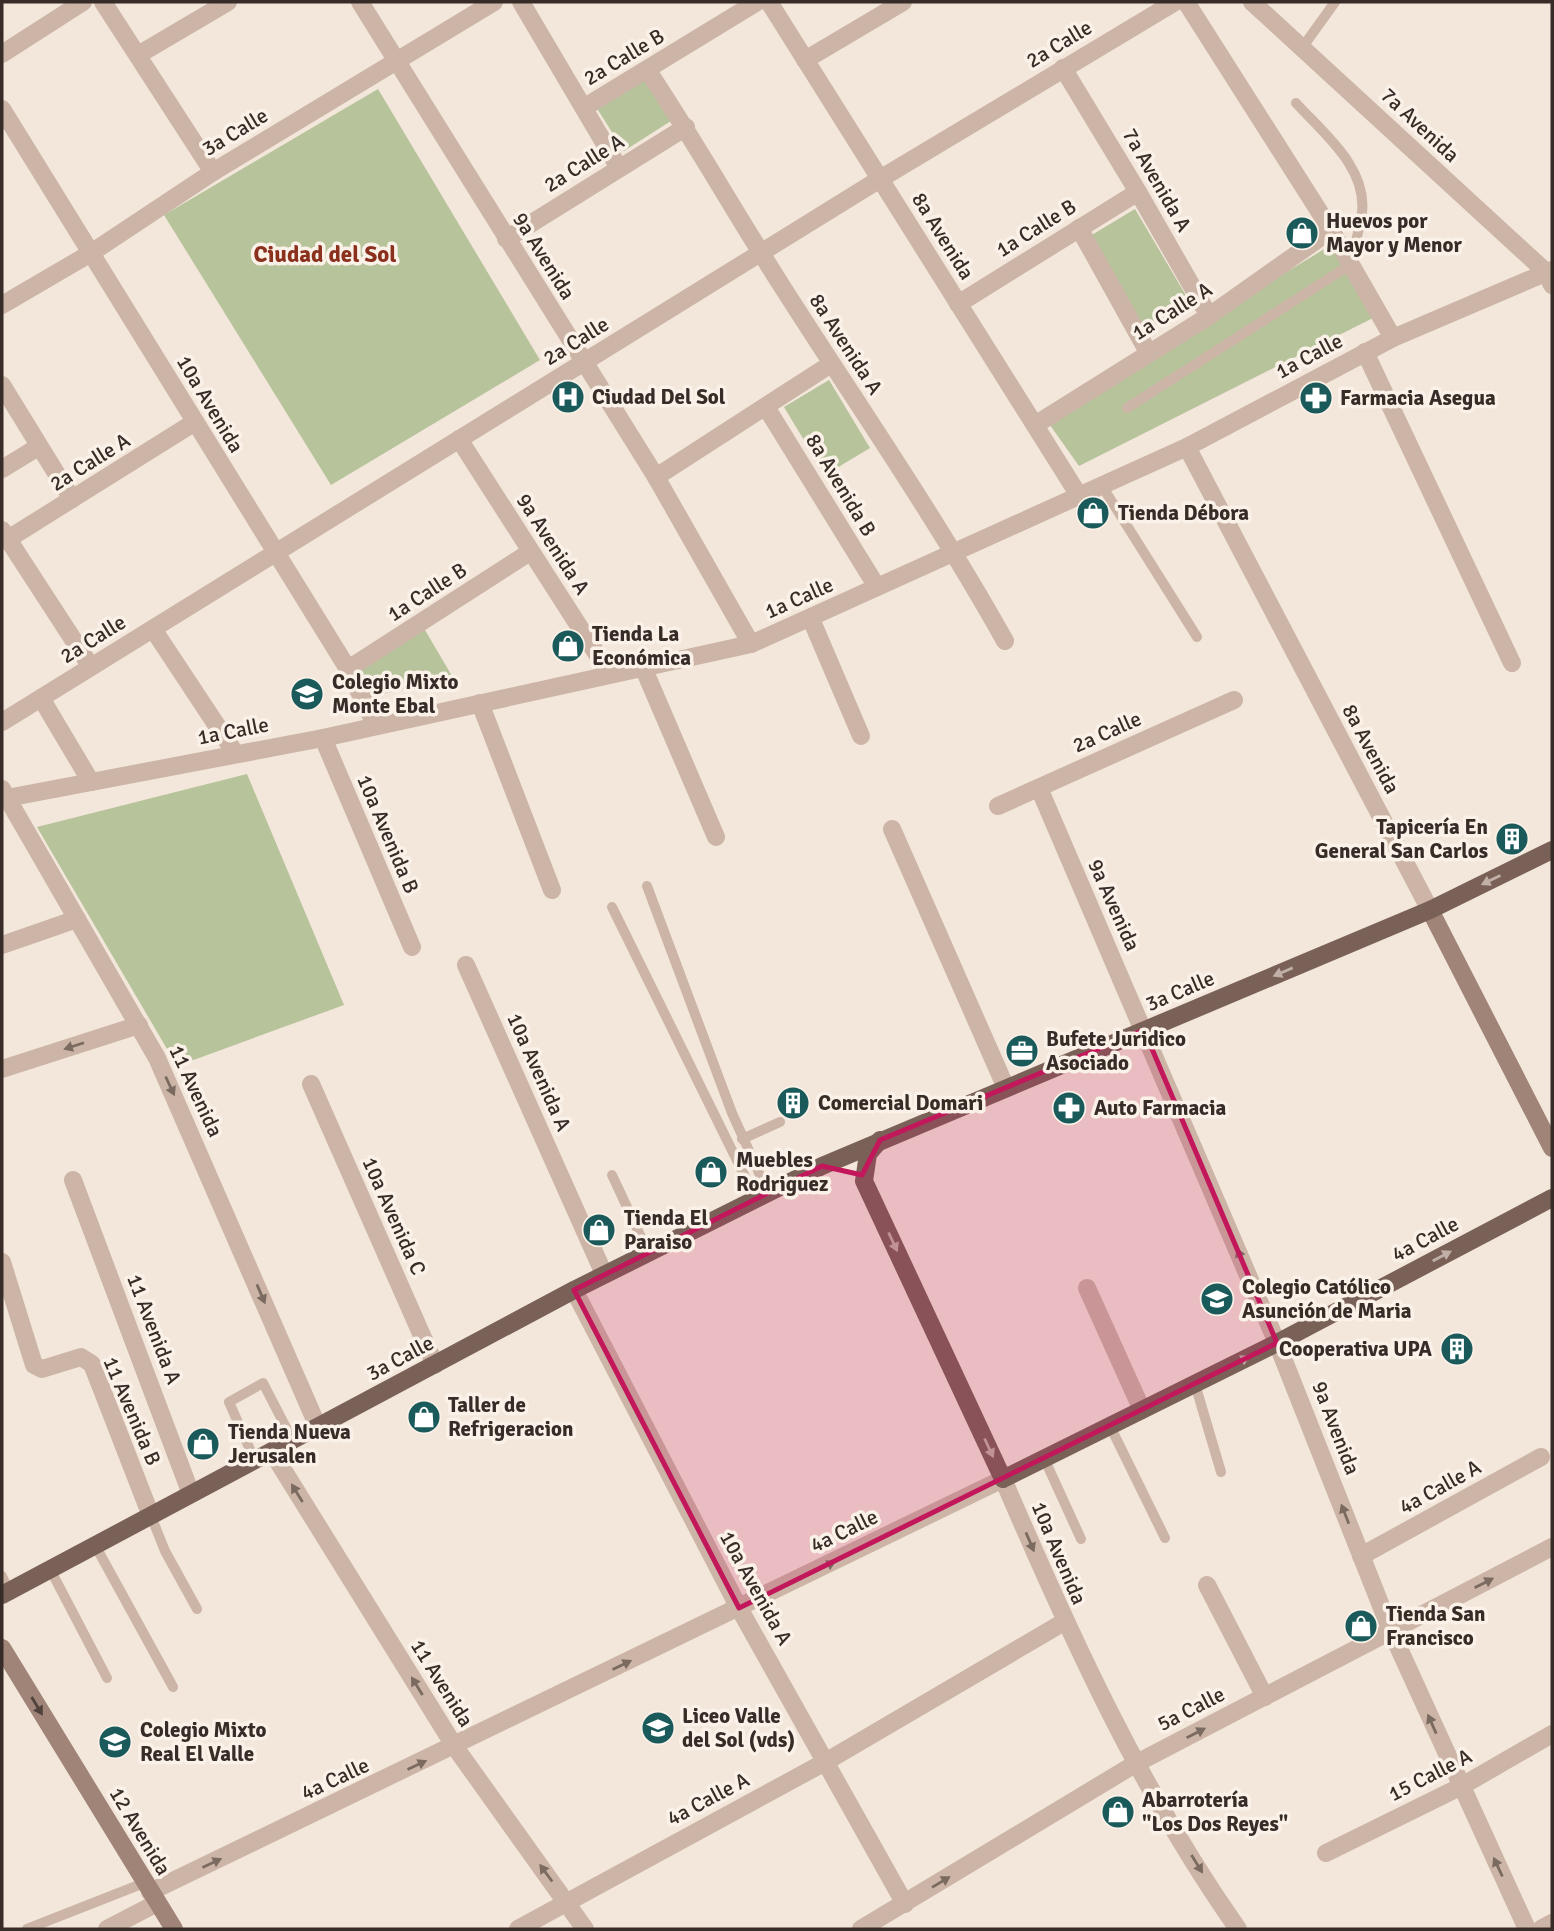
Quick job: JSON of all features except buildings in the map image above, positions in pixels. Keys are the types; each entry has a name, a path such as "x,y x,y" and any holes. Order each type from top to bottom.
{"main road":[{"name":"3a Calle","path":"4,1587 50,1569 574,1290 822,1166 1430,910 1552,850"},
{"name":"8a Avenida","path":"1430,910 1552,1148"},
{"path":"822,1166 852,1172 864,1181 869,1154 880,1140"},
{"name":"10a Avenida","path":"864,1181 1003,1479"},
{"name":"4a Calle","path":"1003,1479 1278,1343 1552,1198"},
{"name":"12 Avenida","path":"2,1648 174,1929"}],"street":[{"path":"2,54 83,2"},
{"path":"103,2 213,172"},
{"path":"138,55 206,7 228,2"},
{"name":"9a Avenida","path":"360,2 656,477 751,644"},
{"name":"3a Calle","path":"2,306 91,254 213,172 494,2"},
{"path":"521,2 619,168"},
{"name":"2a Calle B","path":"585,107 757,2"},
{"name":"8a Avenida","path":"769,2 1078,494"},
{"path":"805,60 903,2"},
{"name":"2a Calle","path":"2,722 880,178 1175,2"},
{"path":"1186,2 1331,230 1393,338"},
{"name":"7a Avenida","path":"1252,2 1550,276"},
{"name":"7a Avenida A","path":"1063,68 1139,192 1209,316"},
{"name":"8a Avenida A","path":"648,71 686,127 761,254 831,364 955,553 1005,641"},
{"name":"10a Avenida","path":"2,109 9,136 91,254 348,669 376,726"},
{"name":"2a Calle A","path":"506,239 686,127"},
{"name":"1a Calle B","path":"958,304 1139,192"},
{"path":"1079,228 1148,352"},
{"name":"1a Calle A","path":"1035,425 1209,316 1331,230"},
{"name":"1a Calle","path":"5,794 91,782 323,738 609,673 751,644 1187,447 1393,338 1550,276"},
{"path":"1365,352 1512,663"},
{"path":"656,477 831,364"},
{"path":"2,385 72,499"},
{"name":"8a Avenida B","path":"766,407 877,587"},
{"name":"2a Calle A","path":"5,535 72,499 195,422"},
{"name":"9a Avenida A","path":"459,439 609,673"},
{"path":"2,469 38,447"},
{"name":"8a Avenida","path":"1187,447 1430,910"},
{"path":"5,535 91,667"},
{"name":"1a Calle B","path":"348,669 530,552"},
{"path":"811,619 861,736"},
{"path":"153,629 235,753"},
{"path":"643,667 716,837"},
{"path":"41,698 91,782"},
{"name":"2a Calle","path":"998,806 1234,700"},
{"path":"480,703 552,890"},
{"name":"10a Avenida B","path":"323,738 412,947"},
{"name":"9a Avenida","path":"1039,788 1278,1343 1391,1631 1527,1929"},
{"name":"11 Avenida","path":"5,794 10,821 77,919 139,1025 186,1121 318,1427"},
{"path":"892,829 1006,1088"},
{"path":"2,945 77,919"},
{"name":"10a Avenida A","path":"466,965 604,1275"},
{"path":"2,1069 139,1025"},
{"name":"10a Avenida C","path":"311,1084 435,1366"},
{"name":"11 Avenida A","path":"73,1180 191,1494"},
{"name":"11 Avenida B","path":"2,1262 34,1365 43,1369 81,1357 92,1364 151,1516"},
{"path":"1087,1288 1142,1410"},
{"name":"10a Avenida A","path":"574,1290 739,1608 905,1904"},
{"name":"11 Avenida","path":"272,1452 454,1747 585,1929"},
{"name":"4a Calle A","path":"1362,1556 1541,1457"},
{"name":"10a Avenida","path":"1003,1479 1064,1622 1135,1764 1236,1928"},
{"name":"4a Calle","path":"107,1929 150,1893 1003,1479"},
{"name":"5a Calle","path":"861,1929 1135,1764 1552,1547"},
{"path":"1207,1585 1265,1697"},
{"name":"4a Calle A","path":"518,1929 827,1761 1064,1622"},
{"name":"15 Calle A","path":"1326,1853 1460,1787 1552,1734"},
{"path":"1541,1929 1552,1923"}],"lane":[{"path":"1302,48 1335,2"},
{"path":"1127,408 1350,265 1362,211 1360,184 1349,161 1296,103"},
{"path":"1102,486 1197,637"},
{"path":"647,886 762,1196"},
{"path":"612,907 762,1196"},
{"path":"742,1139 780,1122"},
{"path":"611,1175 648,1252"},
{"path":"255,1461 229,1402 263,1383 293,1441"},
{"path":"1195,1384 1221,1472"},
{"path":"1110,1426 1165,1538"},
{"path":"1044,1458 1081,1539"},
{"path":"151,1516 165,1551 197,1609"},
{"path":"95,1545 173,1687"},
{"path":"50,1569 107,1678"},
{"path":"27,1929 150,1893"}],"highlighted area":[{"path":"1144,1030 1277,1343 739,1608 574,1290 822,1166 862,1175 880,1140"}],"green space":[{"path":"641,67 674,119 624,151 591,99"},
{"path":"378,89 540,360 331,485 164,215"},
{"path":"1135,209 1191,304 1145,331 1090,236"},
{"path":"1331,245 1375,317 1079,466 1045,418"},
{"path":"829,380 870,448 825,475 784,407"},
{"path":"422,625 452,676 368,698 352,670"},
{"path":"247,774 344,1005 177,1066 37,827"}],"place":[{"name":"Huevos por Mayor y Menor","path":"1302,233"},
{"name":"Ciudad Del Sol","path":"568,397"},
{"name":"Farmacia Asegua","path":"1316,398"},
{"name":"Tienda Débora","path":"1093,513"},
{"name":"Tienda La Económica","path":"568,646"},
{"name":"Colegio Mixto Monte Ebal","path":"307,694"},
{"name":"Tapicería En General San Carlos","path":"1512,839"},
{"name":"Bufete Juridico Asociado","path":"1022,1051"},
{"name":"Comercial Domari","path":"793,1103"},
{"name":"Auto Farmacia","path":"1069,1108"},
{"name":"Muebles Rodriguez","path":"711,1172"},
{"name":"Tienda El Paraiso","path":"599,1230"},
{"name":"Colegio Católico Asunción de Maria","path":"1217,1299"},
{"name":"Cooperativa UPA","path":"1457,1349"},
{"name":"Taller de Refrigeracion","path":"424,1417"},
{"name":"Tienda Nueva Jerusalen","path":"203,1444"},
{"name":"Tienda San Francisco","path":"1361,1626"},
{"name":"Liceo Valle del Sol (vds)","path":"658,1728"},
{"name":"Colegio Mixto Real El Valle","path":"115,1742"},
{"name":"Abarrotería \"Los Dos Reyes\"","path":"1118,1812"}],"district":[{"name":"Ciudad del Sol","path":"325,254"}]}
